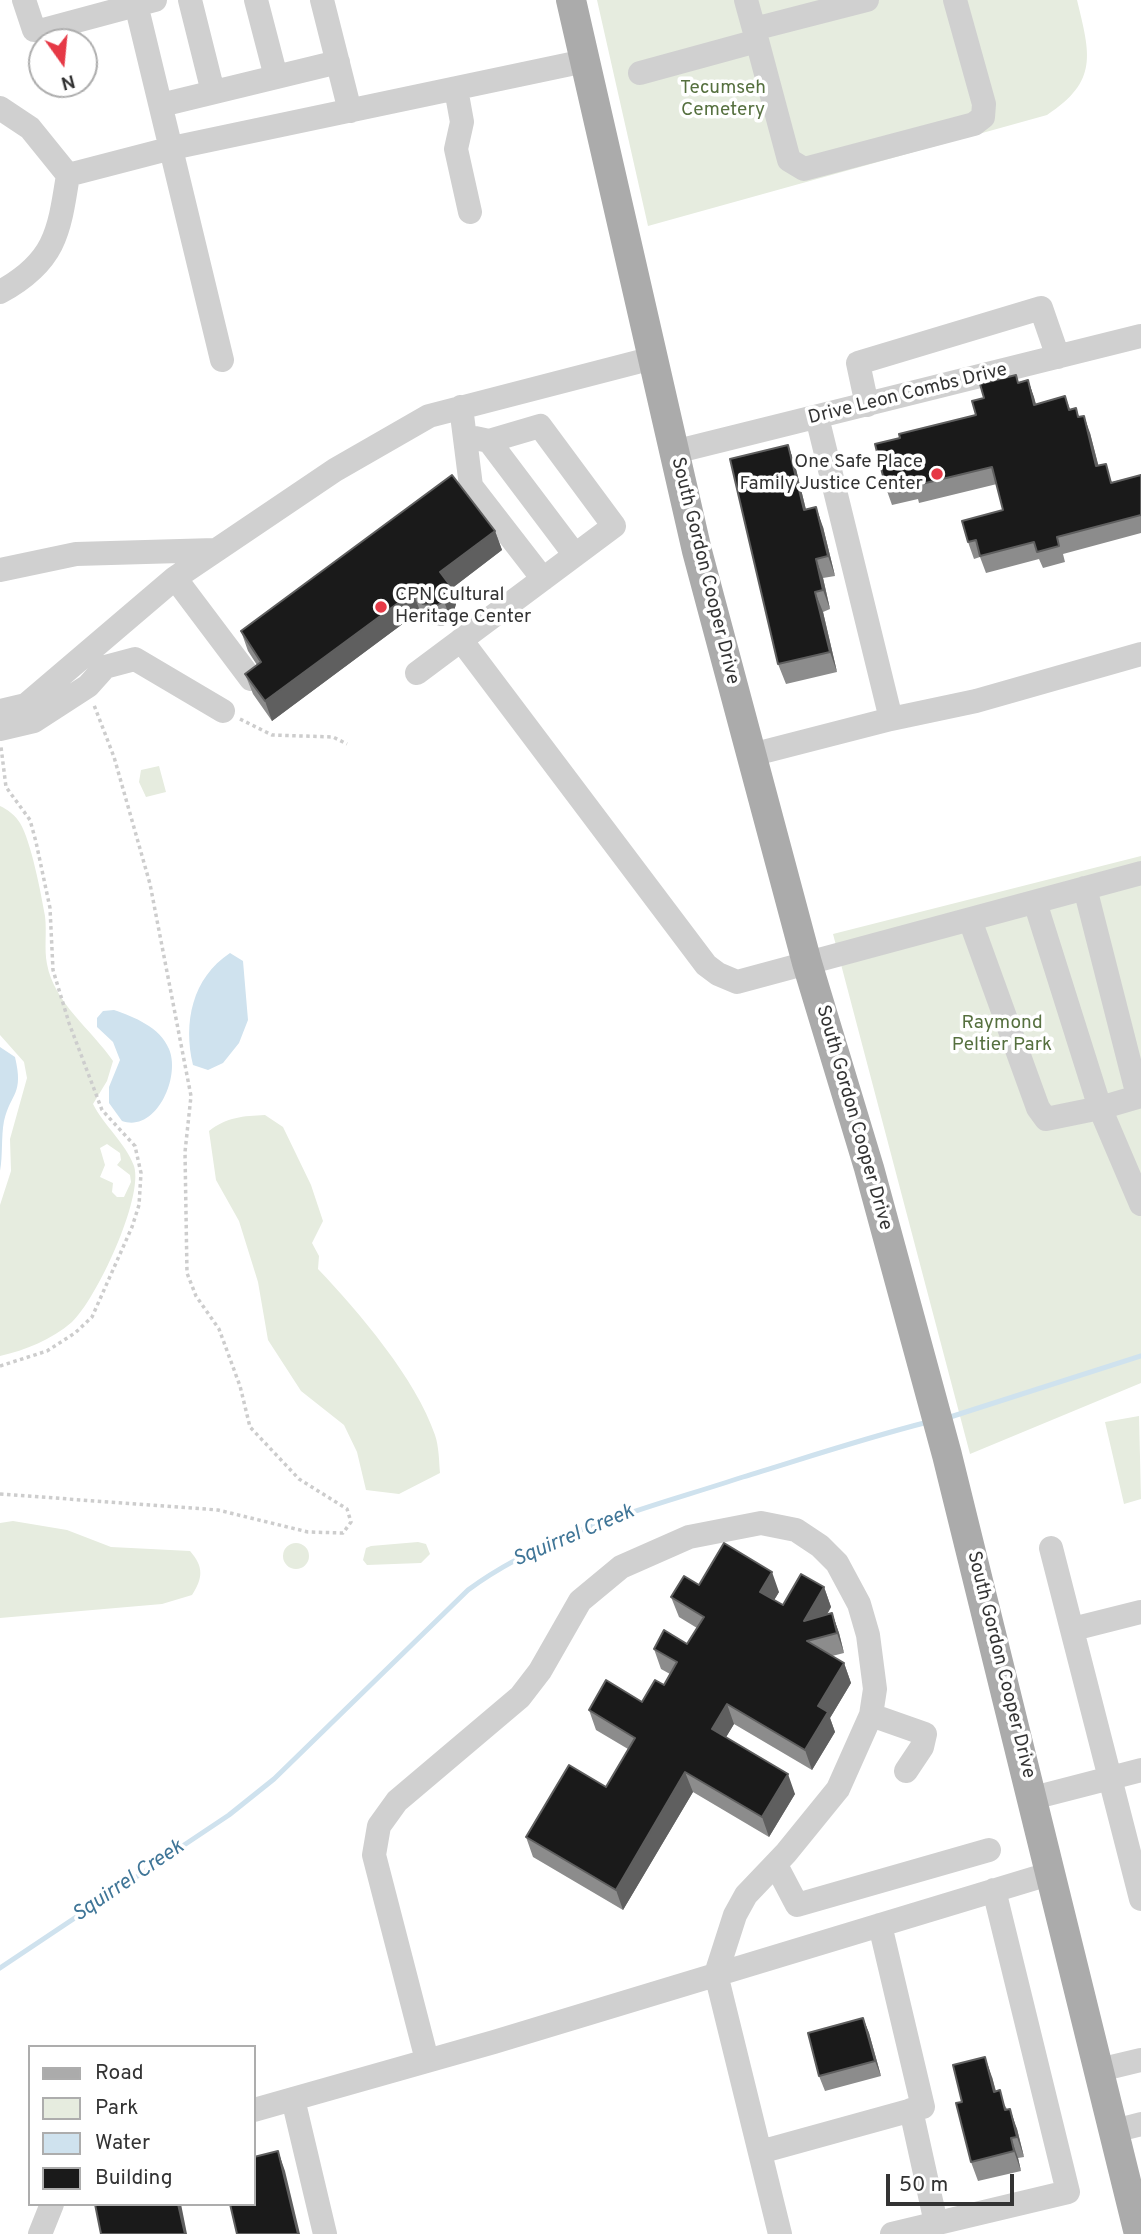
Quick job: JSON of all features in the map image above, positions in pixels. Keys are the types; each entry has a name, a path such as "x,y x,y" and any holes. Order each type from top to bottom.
{"main road":[{"name":"South Gordon Cooper Drive","path":"571,0 696,551 807,963 869,1168 947,1455 1099,2070 1127,2128 1139,2234"}],"street":[{"path":"24,0 34,30 43,30 142,2 161,105 222,360"},
{"path":"190,0 213,92"},
{"path":"256,0 275,78"},
{"path":"323,0 350,111"},
{"path":"746,0 789,160 804,169 974,124 983,117 984,104 955,0"},
{"path":"640,73 866,0"},
{"path":"68,175 172,148 585,61"},
{"path":"161,105 338,62"},
{"path":"456,89 462,122 456,149 470,212"},
{"path":"0,107 30,128 68,175 61,222 44,259 0,292"},
{"path":"867,405 858,363 1041,308 1058,357"},
{"name":"Drive Leon Combs Drive","path":"674,452 1141,336"},
{"path":"0,711 26,705 175,578 215,550 429,415 653,358"},
{"path":"461,407 471,486 543,579"},
{"path":"817,417 891,719"},
{"path":"417,673 614,526 540,426 489,441 464,436"},
{"path":"489,441 575,555"},
{"path":"0,570 76,554 215,550"},
{"path":"175,578 251,679"},
{"path":"461,640 706,965 718,974 737,982 1141,873"},
{"path":"751,755 891,719 976,701 1141,654"},
{"path":"0,729 34,721 88,686 105,667 135,659 223,711"},
{"path":"970,920 1038,1108 1046,1119 1100,1108 1139,1096 1085,888"},
{"path":"1035,902 1100,1108 1141,1204"},
{"path":"427,2060 374,1855 379,1826 397,1801 520,1697 540,1671 580,1601 621,1567 689,1537 761,1523 796,1530 821,1546 837,1563 859,1604 868,1636 875,1689 871,1715 838,1788 776,1865 746,1895 735,1915 716,1975 780,2234"},
{"path":"1051,1548 1141,1899"},
{"path":"1073,1629 1141,1612"},
{"path":"871,1715 925,1734 922,1747 906,1771"},
{"path":"1033,1798 1141,1770"},
{"path":"776,1865 797,1905 989,1850"},
{"path":"256,2109 716,1975 1052,1873"},
{"path":"892,2234 1068,2192 995,1890"},
{"path":"760,2152 923,2107 880,1925"},
{"path":"1099,2070 1141,2060"},
{"path":"293,2099 325,2234"},
{"path":"911,2110 936,2223"},
{"path":"40,2234 51,2206"}],"path":[{"path":"0,1494 218,1510 323,1535 343,1533 351,1522 347,1509 299,1479 250,1427 240,1386 219,1329 197,1296 187,1273 184,1186 191,1096 150,884 114,757 88,686"},
{"path":"223,711 272,735 333,737 347,744"},
{"path":"0,742 6,787 30,820 36,842 50,908 53,970 69,1023 102,1110 135,1146 141,1173 139,1205 132,1227 92,1317 75,1333 47,1351 0,1366"}],"green space":[{"name":"Tecumseh Cemetery","path":"597,0 1077,0 1085,36 1086,65 1083,78 1075,90 1064,103 1047,115 648,226"},
{"path":"159,766 166,792 146,797 139,782 141,770"},
{"path":"0,806 20,823 32,854 45,916 46,958 51,978 65,1004 113,1061 107,1081 93,1104 130,1157 135,1181 132,1201 116,1248 82,1310 72,1322 47,1339 0,1356 0,1205 11,1171 10,1139 27,1078 24,1062 0,1035","holes":["107,1144 120,1153 121,1160 117,1165 130,1175 131,1182 124,1197 117,1197 112,1192 113,1183 100,1177 105,1165 100,1148"]},
{"name":"Raymond Peltier Park","path":"1141,856 1141,1383 970,1454 833,934"},
{"path":"265,1115 283,1127 311,1185 323,1221 312,1243 319,1256 318,1269 385,1347 414,1391 435,1435 440,1473 399,1494 366,1490 357,1452 344,1425 301,1391 268,1340 258,1282 239,1221 216,1180 209,1131 235,1118"},
{"path":"1139,1416 1141,1499 1124,1504 1105,1422"},
{"path":"13,1521 67,1530 111,1547 190,1551 200,1567 200,1578 192,1595 162,1604 0,1618 0,1523"},
{"path":"418,1542 426,1544 430,1554 421,1563 367,1565 363,1560 366,1548 371,1546"},
{"path":"296,1543 305,1547 309,1556 305,1565 296,1569 287,1565 283,1556 287,1547"}],"water":[{"path":"230,953 243,961 248,1020 239,1043 223,1063 208,1070 193,1065 190,1018 199,988 207,975"},
{"path":"114,1010 153,1029 165,1041 172,1061 163,1100 145,1119 134,1122 122,1121 109,1103 109,1087 120,1060 113,1042 97,1027 97,1018 103,1011"},
{"path":"0,1047 15,1057 18,1079 16,1092 4,1121 0,1171"}],"building":[{"path":"1016,375 1018,383 1028,380 1034,405 1065,396 1069,410 1076,408 1078,417 1084,416 1096,466 1106,464 1111,483 1141,475 1141,515 1057,537 1059,546 1037,552 1034,542 980,556 976,540 968,542 962,521 1003,510 992,467 913,486 912,482 886,488 875,444 900,438 899,434 976,415 972,401 984,398 980,384"},
{"path":"788,445 804,510 816,507 828,556 816,559 823,590 815,592 830,652 778,664 730,459"},
{"name":"CPN Cultural Heritage Center","path":"452,475 495,531 440,572 449,584 444,601 436,606 423,604 413,592 265,701 245,674 261,662 241,631"},
{"path":"724,1543 772,1572 760,1592 783,1605 801,1574 824,1587 804,1621 832,1613 837,1633 807,1641 844,1663 818,1706 828,1712 805,1750 727,1704 712,1729 788,1774 762,1817 685,1772 616,1890 526,1837 569,1765 606,1787 635,1738 589,1710 606,1680 642,1702 655,1680 664,1685 677,1662 654,1649 664,1630 687,1644 704,1617 671,1597 684,1576 699,1585"},
{"path":"863,2018 875,2061 819,2076 808,2033"},
{"path":"985,2057 994,2092 1000,2090 1005,2110 1010,2109 1017,2137 1011,2138 1014,2151 971,2162 956,2103 962,2102 953,2065"},
{"path":"278,2151 298,2234 237,2234 230,2206 256,2206 256,2156"},
{"path":"95,2206 178,2206 185,2234 101,2234"}],"waterway":[{"name":"Squirrel Creek","path":"947,1418 1141,1356"},
{"name":"Squirrel Creek","path":"0,1968 229,1815 274,1779 468,1590 499,1569 565,1536 600,1523 835,1448 928,1422"}],"place":[{"name":"One Safe Place Family Justice Center","path":"937,474"},
{"name":"CPN Cultural Heritage Center","path":"381,607"}]}
